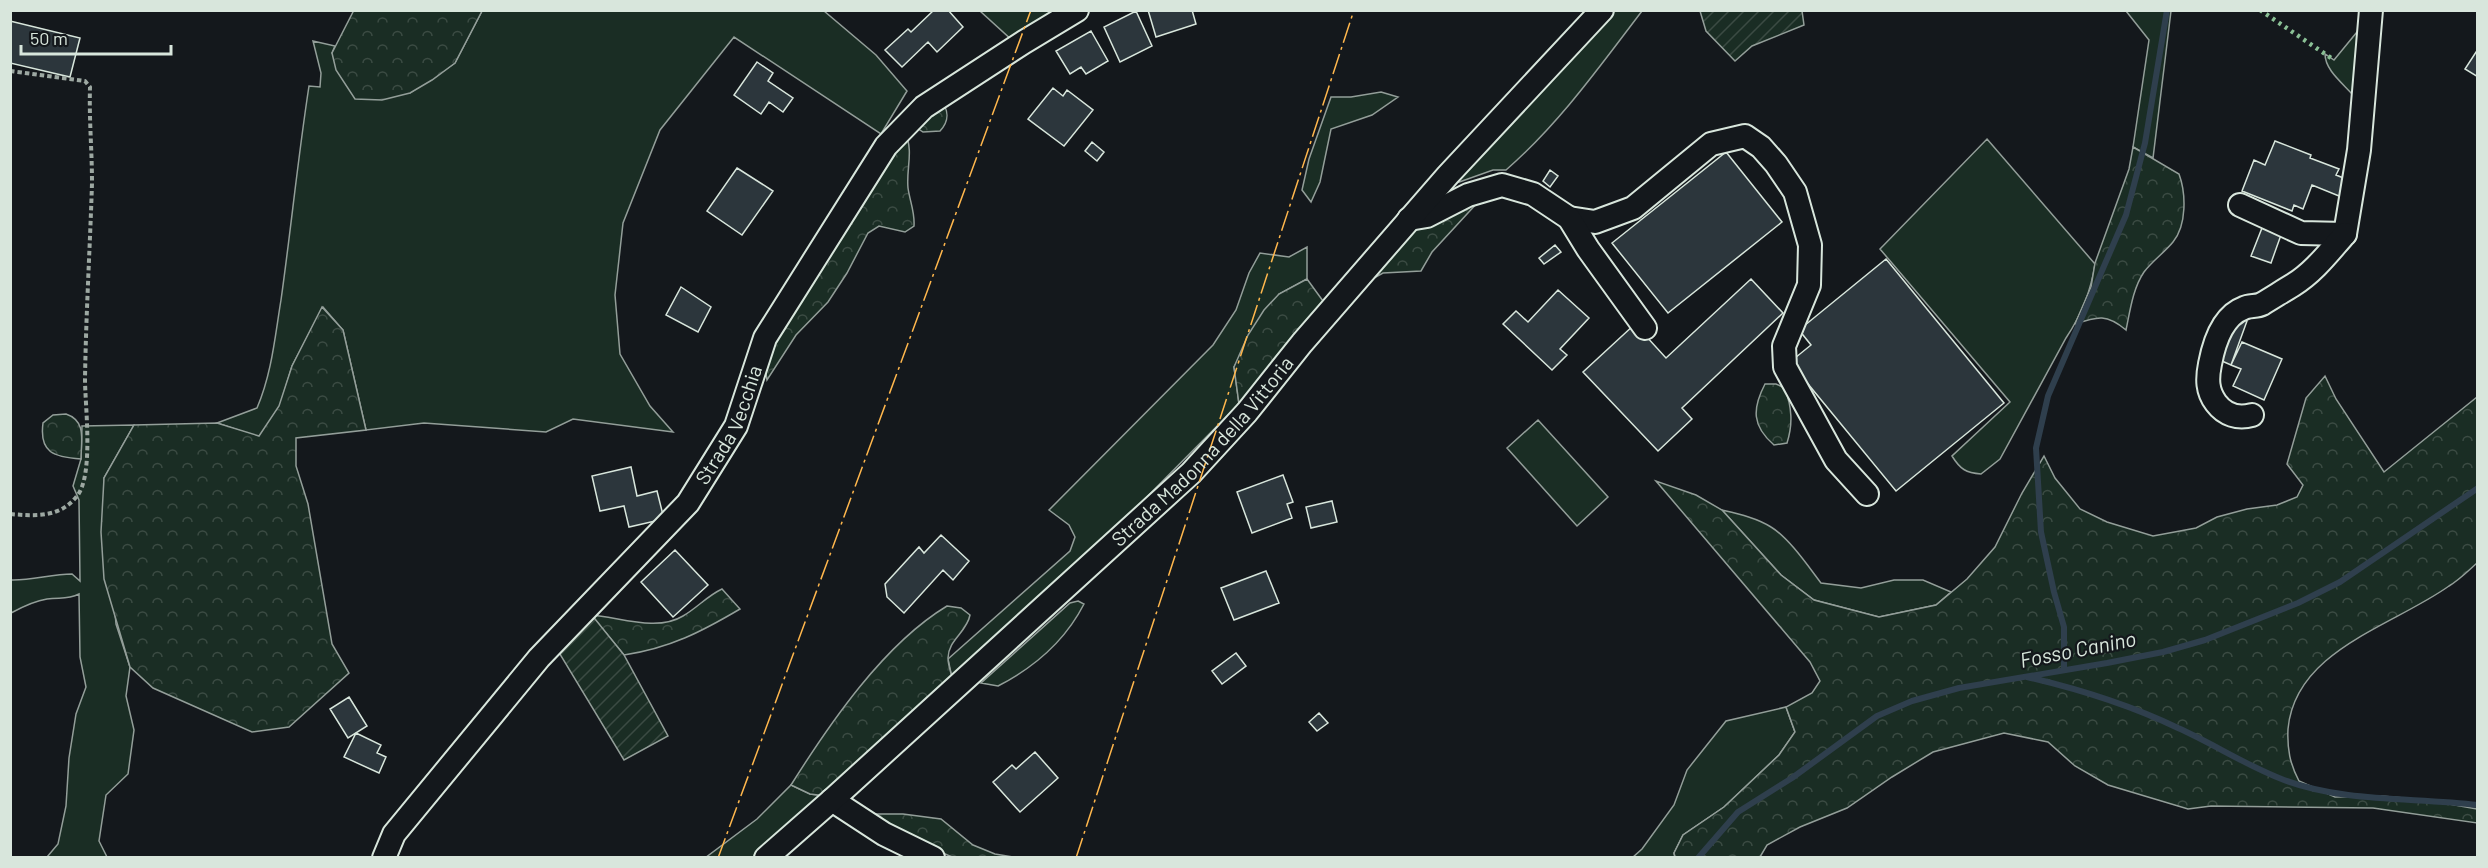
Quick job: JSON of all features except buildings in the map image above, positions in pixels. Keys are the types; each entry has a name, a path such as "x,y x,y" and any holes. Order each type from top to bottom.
{"street":[{"name":"Strada Vecchia","path":"384,858 394,834 539,658 688,503 736,426 765,338 886,146 924,107 1077,10"},
{"name":"Strada Madonna della Vittoria","path":"766,858 1191,473 1247,412 1409,219 1602,10"},
{"path":"2252,415 2242,418 2234,416 2221,409 2210,395 2208,377 2212,354 2224,322 2244,308 2260,305 2293,285 2318,264 2345,234 2359,150 2371,10"},
{"path":"1569,218 1595,222 1633,208 1711,144 1745,136 1761,147 1795,192 1810,245 1809,285 1784,346 1785,367 1807,411 1836,460 1868,494"},
{"path":"1409,219 1427,216 1468,195 1502,185 1533,194 1569,218 1588,249 1645,328"},
{"path":"2240,205 2301,233 2345,234"},
{"path":"832,800 884,834 933,858"}],"path":[{"path":"10,71 85,81 90,87 92,179 85,380 88,441 84,473 78,495 63,508 42,516 10,514"}],"green space":[{"path":"354,10 482,11 455,63 410,93 382,100 355,99 336,70 332,53"},
{"path":"482,11 824,11 876,55 907,91 881,134 734,37 660,130 623,223 615,295 620,354 650,406 673,432 573,419 546,432 424,423 366,430 343,330 323,307 292,366 280,406 259,437 217,423 257,408 266,381 281,300 309,86 320,87 321,73 313,41 335,46 332,53 410,93 455,63"},
{"path":"980,11 1064,11 1013,41"},
{"path":"1614,11 1642,11 1578,94 1544,133 1506,170 1493,170 1448,186"},
{"path":"1700,11 1802,11 1804,25 1752,46 1735,61 1706,31"},
{"path":"2126,11 2171,11 2153,158 2133,147 2149,40"},
{"path":"2366,31 2358,101 2333,73 2325,54 2334,60 2357,32"},
{"path":"1381,92 1398,97 1372,115 1331,129 1320,182 1311,202 1302,190 1309,159 1331,97 1351,97"},
{"path":"940,99 945,107 947,119 940,131 923,132 911,124"},
{"path":"905,132 909,146 908,188 914,226 905,232 879,226 868,233 847,273 828,302 796,335 767,380 765,367 768,350"},
{"path":"1987,139 2095,264 2091,284 2077,320 2000,459 1981,474 1964,470 1952,456 2010,402 1880,249"},
{"path":"2133,147 2179,174 2184,199 2181,227 2173,242 2140,278 2132,300 2126,330 2113,321 2102,318 2075,324 2091,287 2095,263 2129,169"},
{"path":"1479,201 1432,252 1421,271 1383,273 1363,284 1434,203"},
{"path":"1307,247 1307,279 1279,294 1234,367 1239,404 1122,522 952,678 948,659 1070,551 1075,537 1069,525 1049,510 1213,345 1236,310 1249,273 1260,253 1289,257"},
{"path":"1307,279 1323,301 1239,404 1234,367 1248,335 1264,310 1279,294"},
{"path":"322,307 343,330 366,430 296,438 296,466 308,504 332,644 349,673 289,727 252,732 153,688 130,667 104,579 101,532 104,478 134,425 217,423 259,436 279,406 292,366"},
{"path":"2325,376 2336,399 2384,472 2477,397 2477,563 2456,581 2426,600 2350,643 2327,660 2308,679 2295,702 2288,729 2293,769 2299,781 2335,797 2381,796 2427,800 2477,809 2477,823 2373,808 2211,806 2188,809 2108,785 2075,766 2048,742 2004,733 1933,752 1847,808 1800,827 1767,845 1760,857 1675,857 1674,853 1683,835 1724,807 1779,755 1795,732 1786,707 1812,693 1820,681 1810,662 1656,481 1696,495 1722,510 1781,575 1814,600 1879,617 1936,605 1967,579 1995,547 2022,493 2044,456 2055,478 2080,509 2107,522 2153,536 2196,528 2217,517 2247,509 2277,505 2297,497 2303,485 2287,464 2306,398"},
{"path":"1765,384 1776,384 1785,388 1791,416 1787,443 1774,445 1761,431 1758,424 1756,409"},
{"path":"66,414 73,417 80,427 81,459 56,455 50,452 43,441 43,423 53,415"},
{"path":"1538,420 1608,497 1577,526 1507,448"},
{"path":"134,425 104,478 116,624 130,667 126,696 134,730 128,774 106,795 99,841 107,857 47,857 58,844 66,806 69,758 76,714 86,687 80,657 79,594 67,598 37,601 11,613 10,580 72,574 80,581 79,500 73,486 81,459 82,426"},
{"path":"1722,510 1754,519 1778,532 1821,583 1861,588 1894,580 1923,580 1951,592 1936,605 1879,617 1814,600 1781,575"},
{"path":"722,589 740,609 685,638 641,652 624,655 591,615 650,623 673,621"},
{"path":"1078,601 1084,604 1068,630 1048,652 1012,679 998,686 981,683 1070,603"},
{"path":"947,606 961,608 970,615 949,652 948,661 952,678 826,796 810,794 791,785 841,711 880,663 924,622"},
{"path":"591,614 624,655 668,736 624,760 555,646"},
{"path":"1786,707 1795,732 1779,755 1724,807 1683,835 1674,853 1675,857 1632,858 1642,849 1674,805 1687,770 1726,721"},
{"path":"791,785 810,794 826,796 754,857 705,858 757,819"},
{"path":"868,814 903,814 941,819 973,845 995,854 1013,857 952,857 906,837"}],"waterway":[{"path":"2064,670 2064,627 2041,532 2036,448 2048,396 2126,215 2145,143 2167,10"},
{"name":"Fosso Canino","path":"1698,858 1738,812 1792,778 1877,716 1912,701 1959,688 2107,663 2163,652 2205,640 2298,603 2340,582 2478,488"},
{"path":"2027,677 2085,692 2141,712 2191,734 2270,774 2307,787 2355,796 2478,805"}],"hedge":[{"path":"2260,10 2334,60"}],"power":[{"path":"718,858 1031,10"},
{"path":"1076,858 1354,10"}]}
